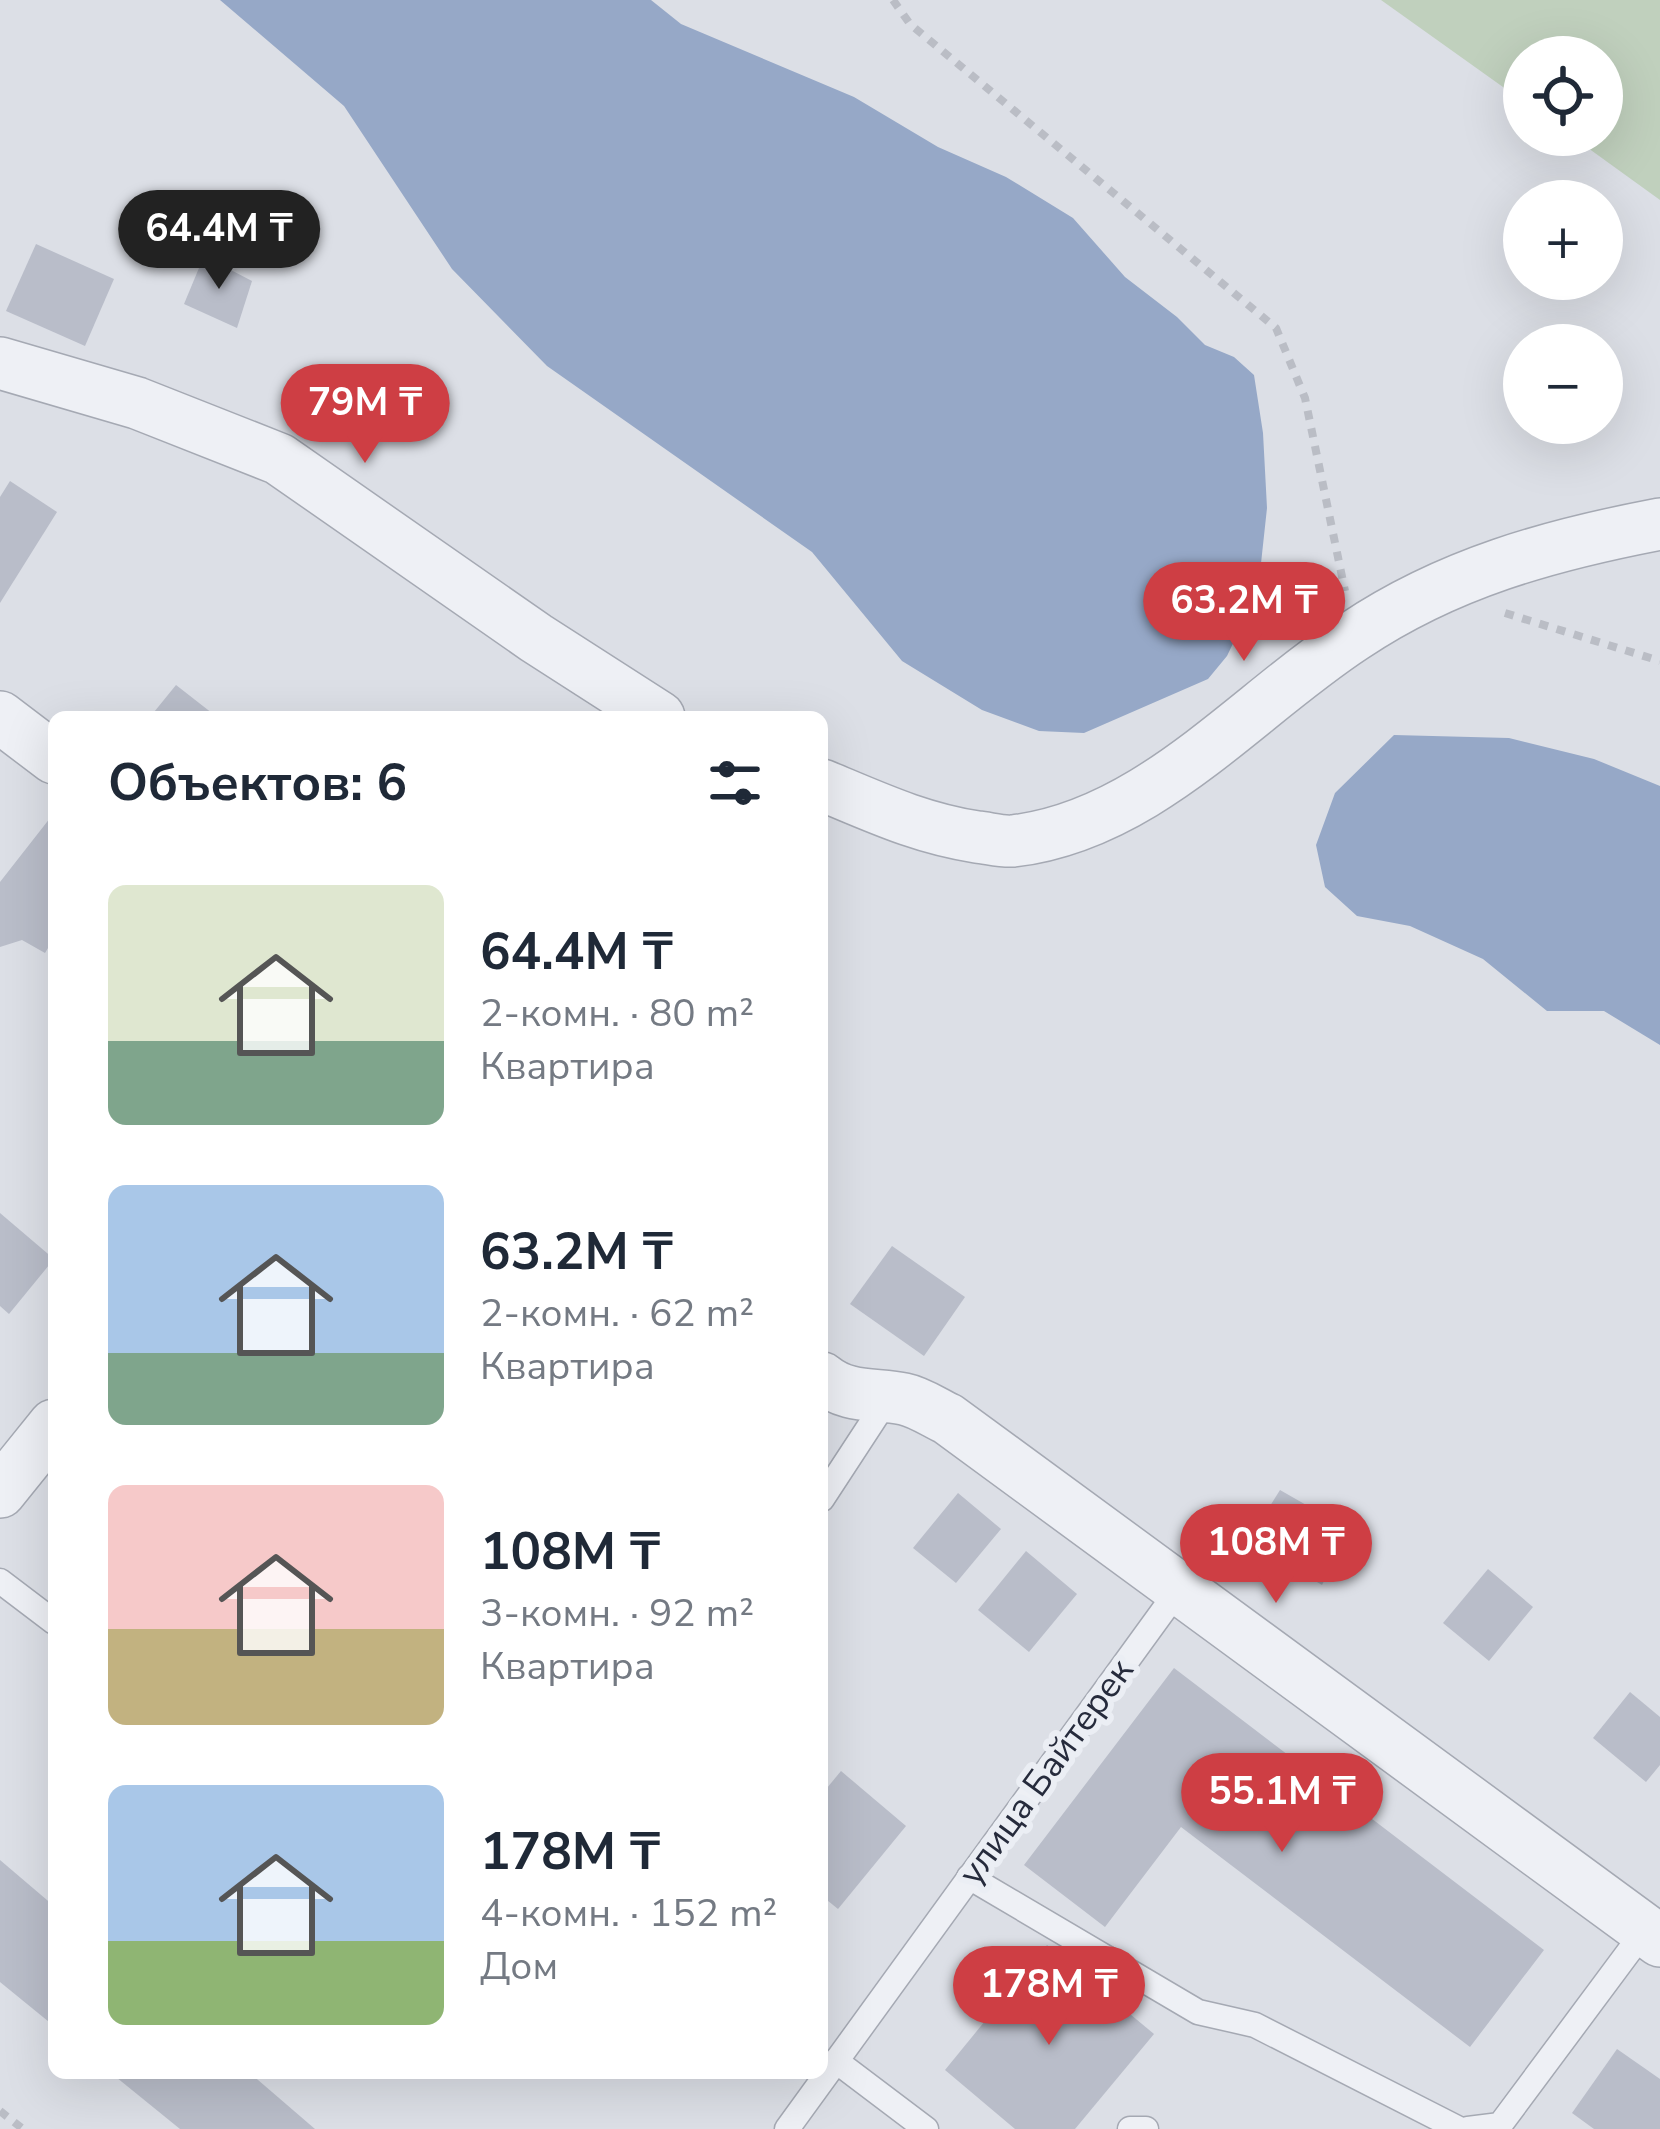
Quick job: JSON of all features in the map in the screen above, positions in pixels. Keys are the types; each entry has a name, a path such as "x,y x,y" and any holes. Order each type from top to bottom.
{"street":[{"path":"0,363 137,403 279,459 650,711"},
{"path":"828,787 931,830 1010,842 1078,824 1143,795 1355,635 1471,572 1582,539 1660,524"},
{"path":"0,716 48,753"},
{"path":"828,1381 862,1397 906,1399 948,1419 1652,1935"},
{"path":"1,1487 48,1432"}],"lane":[{"path":"828,1489 888,1398"},
{"path":"0,1582 48,1618"},
{"name":"улица Байтерек","path":"828,2072 1179,1589"},
{"path":"970,1877 1198,2012 1255,2025 1459,2129"},
{"path":"1468,2129 1500,2125 1652,1935"},
{"path":"836,2061 926,2129"},
{"name":"улица Байтерек","path":"787,2129 823,2079"},
{"path":"1130,2129 1146,2129"}],"path":[{"path":"893,0 910,24 1276,328 1305,398 1355,635"},
{"path":"1502,612 1660,661"},
{"path":"0,2110 23,2129"}],"green space":[{"path":"1381,0 1660,0 1660,200 1599,156 1623,156 1623,36 1503,36 1503,87"}],"water":[{"path":"220,0 651,0 681,24 854,97 1073,218 1125,277 1205,345 1234,357 1254,375 1267,508 1258,591 1227,656 1208,679 1084,733 1039,731 982,710 902,661 812,552 547,366 452,269 344,106"},
{"path":"1394,735 1509,738 1594,759 1660,786 1660,1045 1604,1011 1547,1011 1483,959 1410,926 1357,916 1325,887 1316,845 1335,793"}],"building":[{"path":"36,244 114,279 85,346 6,311"},
{"path":"204,256 252,281 237,328 184,304"},
{"path":"10,481 57,512 0,603 0,497"},
{"path":"176,685 209,711 155,711"},
{"path":"48,821 45,953 22,940 0,947 0,882"},
{"path":"0,1213 48,1254 48,1266 9,1314 0,1306"},
{"path":"892,1246 965,1297 924,1356 850,1304"},
{"path":"1280,1490 1350,1530 1322,1585 1248,1541"},
{"path":"958,1493 1001,1529 956,1583 913,1548"},
{"path":"1026,1551 1077,1594 1029,1652 978,1610"},
{"path":"1488,1569 1533,1607 1489,1661 1443,1623"},
{"path":"1174,1668 1544,1950 1470,2047 1181,1827 1105,1927 1024,1865"},
{"path":"1630,1692 1660,1717 1660,1765 1646,1782 1593,1738"},
{"path":"841,1771 906,1826 838,1909 828,1901 828,1787"},
{"path":"0,1860 48,1901 48,2021 0,1982"},
{"path":"1047,1945 1154,2034 1075,2129 1015,2129 945,2070"},
{"path":"1617,2049 1660,2079 1660,2129 1594,2129 1572,2113"},
{"path":"118,2079 257,2079 315,2129 180,2129"}]}
